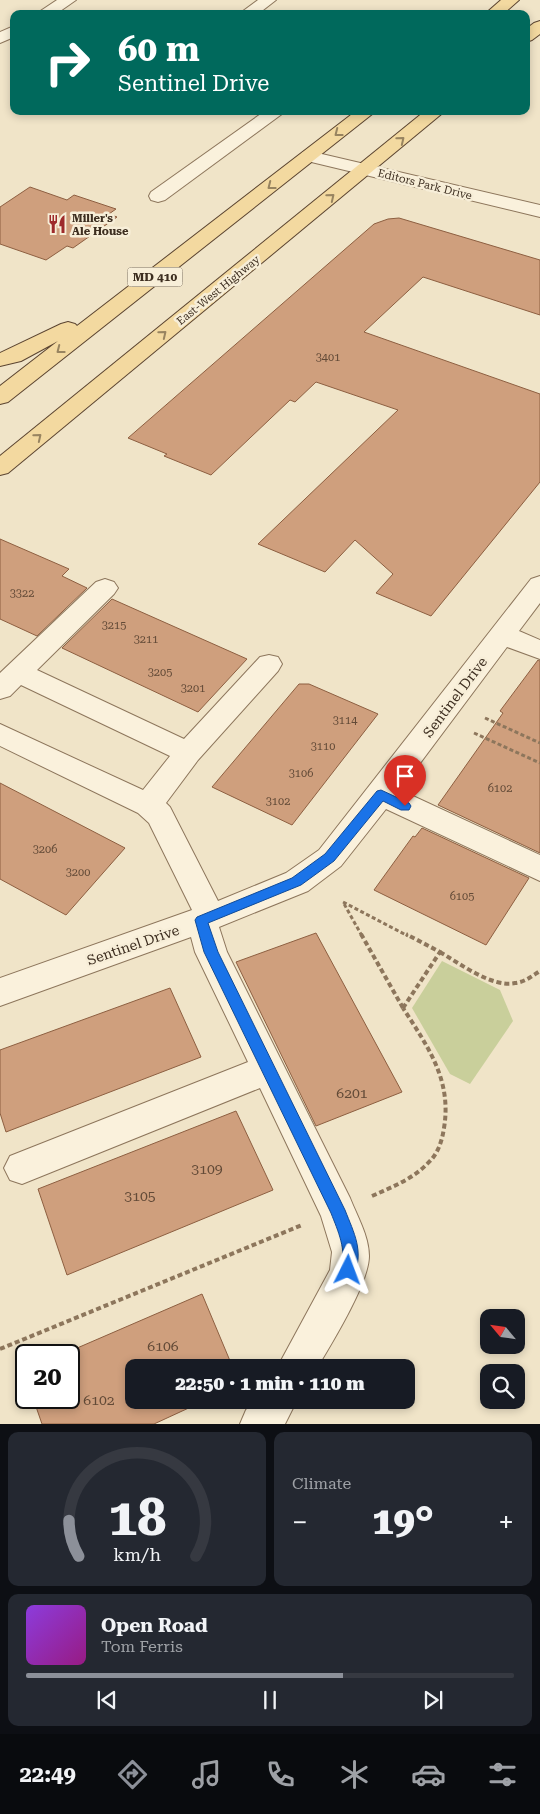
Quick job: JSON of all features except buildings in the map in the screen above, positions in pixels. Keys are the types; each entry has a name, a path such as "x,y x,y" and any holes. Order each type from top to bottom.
{"main road":[{"path":"498,10 510,0"},
{"path":"530,34 540,26"},
{"name":"MD 410","path":"0,397 362,115"},
{"name":"East-West Highway","path":"0,468 431,115"},
{"path":"0,360 13,356 54,336 160,273"}],"street":[{"path":"51,10 68,0"},
{"path":"253,10 268,0"},
{"path":"158,196 270,115"},
{"name":"Editors Park Drive","path":"310,156 540,211"},
{"name":"Sentinel Drive","path":"0,992 206,919 297,882 330,858 540,585"},
{"path":"105,588 9,681 188,753"},
{"path":"502,634 540,650"},
{"path":"148,805 188,753 269,664"},
{"path":"0,734 148,805 160,815 206,919 211,952 338,1210 349,1240 352,1260 345,1280 301,1359"},
{"path":"381,794 540,869"},
{"path":"22,1168 268,1069"},
{"path":"260,1424 272,1409"}],"path":[{"path":"485,718 540,743"},
{"path":"474,734 540,763"},
{"path":"367,1198 419,1171 434,1158 442,1136 446,1110 445,1086 434,1060 343,902 496,982 509,985 526,980 540,970"},
{"path":"403,1008 440,952"},
{"path":"0,1349 308,1223"}],"green space":[{"path":"442,961 500,990 513,1021 470,1084 450,1074 412,1008"}],"place":[{"name":"Miller's Ale House","path":"57,224"}],"route":[{"path":"348,1270 352,1260 349,1240 338,1210 211,952 201,920 297,882 330,858 381,794 405,806"}]}
